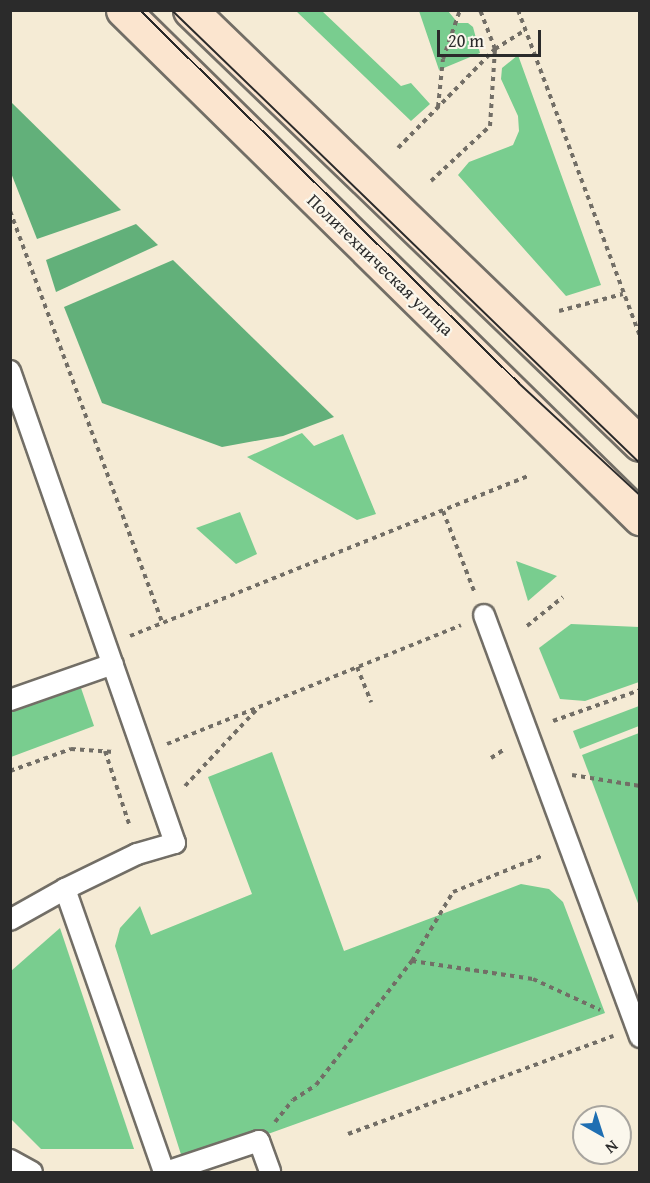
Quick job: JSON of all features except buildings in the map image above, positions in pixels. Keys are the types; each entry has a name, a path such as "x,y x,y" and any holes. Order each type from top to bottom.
{"main road":[{"name":"Политехническая улица","path":"123,10 639,518"},
{"path":"190,10 639,444"}],"lane":[{"path":"10,371 175,843 137,854 65,889 10,920"},
{"path":"484,615 638,1032"},
{"path":"10,700 113,664"},
{"path":"65,889 165,1173 259,1141 270,1173"},
{"path":"10,1160 32,1173"}],"path":[{"path":"438,108 443,59 460,10"},
{"path":"431,181 490,126 495,49 480,10"},
{"path":"518,10 639,337"},
{"path":"398,148 495,49 525,30"},
{"path":"10,211 162,623"},
{"path":"559,312 623,294"},
{"path":"107,645 529,476"},
{"path":"442,511 471,585"},
{"path":"527,626 563,597"},
{"path":"164,811 258,707 484,615"},
{"path":"357,667 371,702"},
{"path":"563,716 639,690"},
{"path":"542,770 639,786"},
{"path":"259,1141 293,1100 316,1085 412,961 453,892 569,844"},
{"path":"412,961 532,979 638,1032"},
{"path":"348,1134 638,1032"}],"green space":[{"path":"296,11 322,11 401,86 411,83 430,104 411,121"},
{"path":"419,11 448,11 458,23 468,23 473,27 480,53 439,70"},
{"path":"518,55 601,285 566,296 458,175 469,162 513,145 519,131 518,116 501,79 502,68"},
{"path":"10,102 121,210 37,239 11,173"},
{"path":"136,224 158,245 56,292 46,260"},
{"path":"173,260 334,417 283,436 222,447 102,403 64,307"},
{"path":"302,433 314,446 343,434 376,514 357,520 247,457"},
{"path":"240,512 257,554 236,564 196,528"},
{"path":"516,561 557,576 528,601"},
{"path":"571,624 639,627 639,682 585,701 560,699 539,648"},
{"path":"80,685 94,726 11,757 11,712"},
{"path":"639,706 639,726 580,749 573,731"},
{"path":"639,733 639,906 582,755"},
{"path":"272,752 344,951 521,884 549,889 563,902 605,1013 184,1164 115,946 120,928 140,906 151,935 252,894 208,777"},
{"path":"60,928 134,1149 41,1149 11,1119 11,971"}],"tram line":[{"path":"140,10 519,383 640,495"},
{"path":"172,10 640,463"}]}
